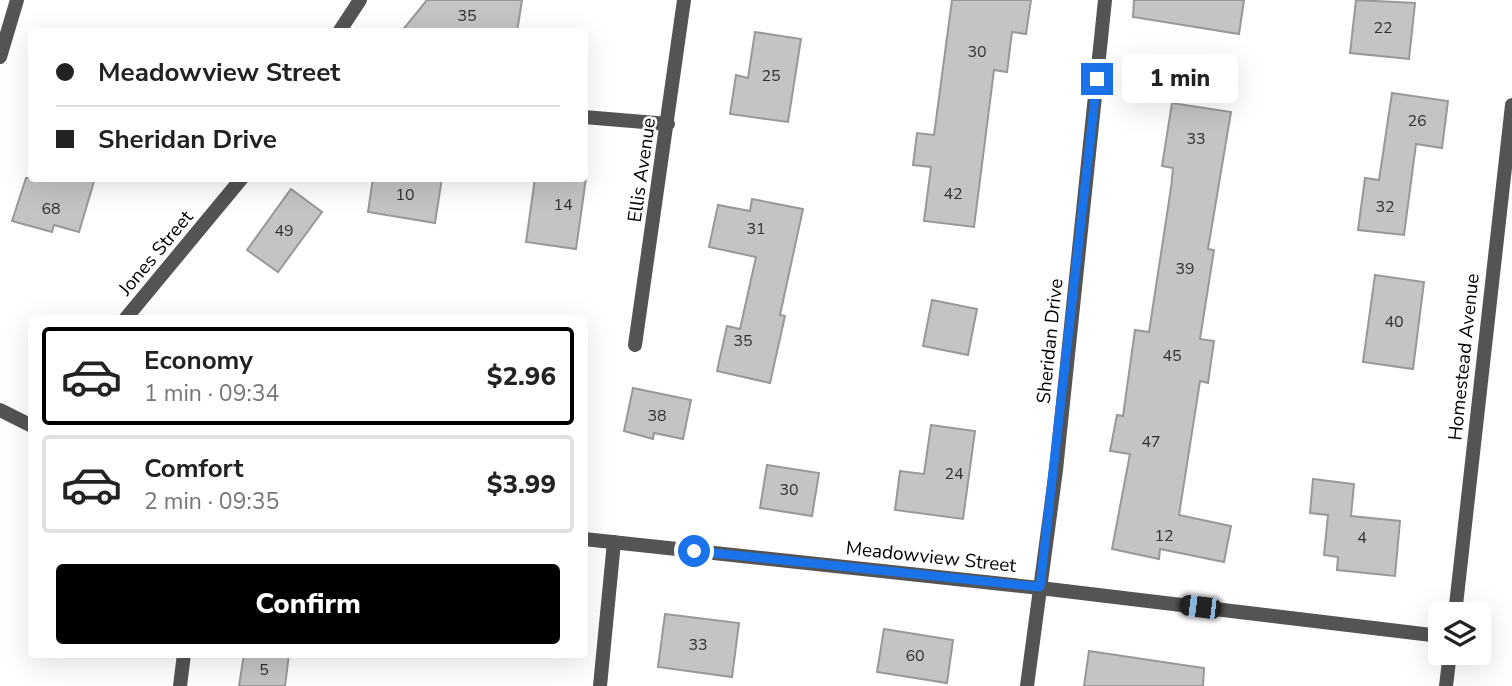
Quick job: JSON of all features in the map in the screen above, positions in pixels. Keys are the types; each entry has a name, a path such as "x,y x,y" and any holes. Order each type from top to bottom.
{"street":[{"path":"0,57 17,0"},
{"path":"342,28 360,0"},
{"name":"Ellis Avenue","path":"635,345 684,0"},
{"name":"Sheridan Drive","path":"1027,686 1057,457 1105,0"},
{"name":"Homestead Avenue","path":"1456,602 1512,105"},
{"path":"588,117 668,124"},
{"name":"Jones Street","path":"128,315 239,182"},
{"path":"0,410 28,424"},
{"name":"Meadowview Street","path":"588,539 1040,587 1428,635"},
{"path":"600,686 614,542"},
{"path":"180,686 184,658"},
{"path":"1446,686 1449,665"}],"building":[{"path":"427,0 522,0 518,28 404,28"},
{"path":"952,0 1031,0 1026,34 1012,32 1007,72 994,70 974,227 924,221 931,167 913,165 917,133 934,135"},
{"path":"1134,0 1244,0 1239,34 1133,17"},
{"path":"1356,0 1415,3 1409,59 1350,53"},
{"path":"755,32 801,39 788,122 730,114 736,75 748,78"},
{"path":"1392,93 1448,101 1442,148 1416,144 1404,235 1358,230 1365,178 1379,180"},
{"path":"1172,103 1231,112 1208,249 1214,250 1200,339 1214,341 1208,383 1200,381 1179,515 1231,526 1224,562 1160,549 1159,559 1112,549 1130,454 1110,451 1117,415 1123,416 1135,330 1149,332 1171,188 1173,168 1162,166"},
{"path":"26,178 28,182 94,182 79,232 54,225 52,232 12,221"},
{"path":"372,182 441,182 435,223 368,212"},
{"path":"534,182 585,182 576,249 526,242"},
{"path":"291,189 322,212 278,272 247,250"},
{"path":"752,199 803,209 780,315 785,316 770,383 717,371 727,326 740,329 756,257 709,247 718,205 750,211"},
{"path":"1375,275 1424,282 1413,369 1363,362"},
{"path":"932,300 977,309 968,355 923,346"},
{"path":"633,388 691,400 683,439 654,433 653,439 624,431"},
{"path":"931,425 975,431 963,519 895,510 900,471 924,474"},
{"path":"767,465 819,473 812,516 760,508"},
{"path":"1313,479 1354,484 1351,516 1400,521 1395,576 1337,570 1338,557 1324,555 1328,515 1310,513"},
{"path":"665,614 739,623 732,677 658,667"},
{"path":"884,629 953,640 947,683 877,672"},
{"path":"1089,651 1204,668 1203,686 1084,686"},
{"path":"243,658 288,658 285,686 239,686"}],"route":[{"path":"694,551 1040,587 1056,470 1097,79"}]}
